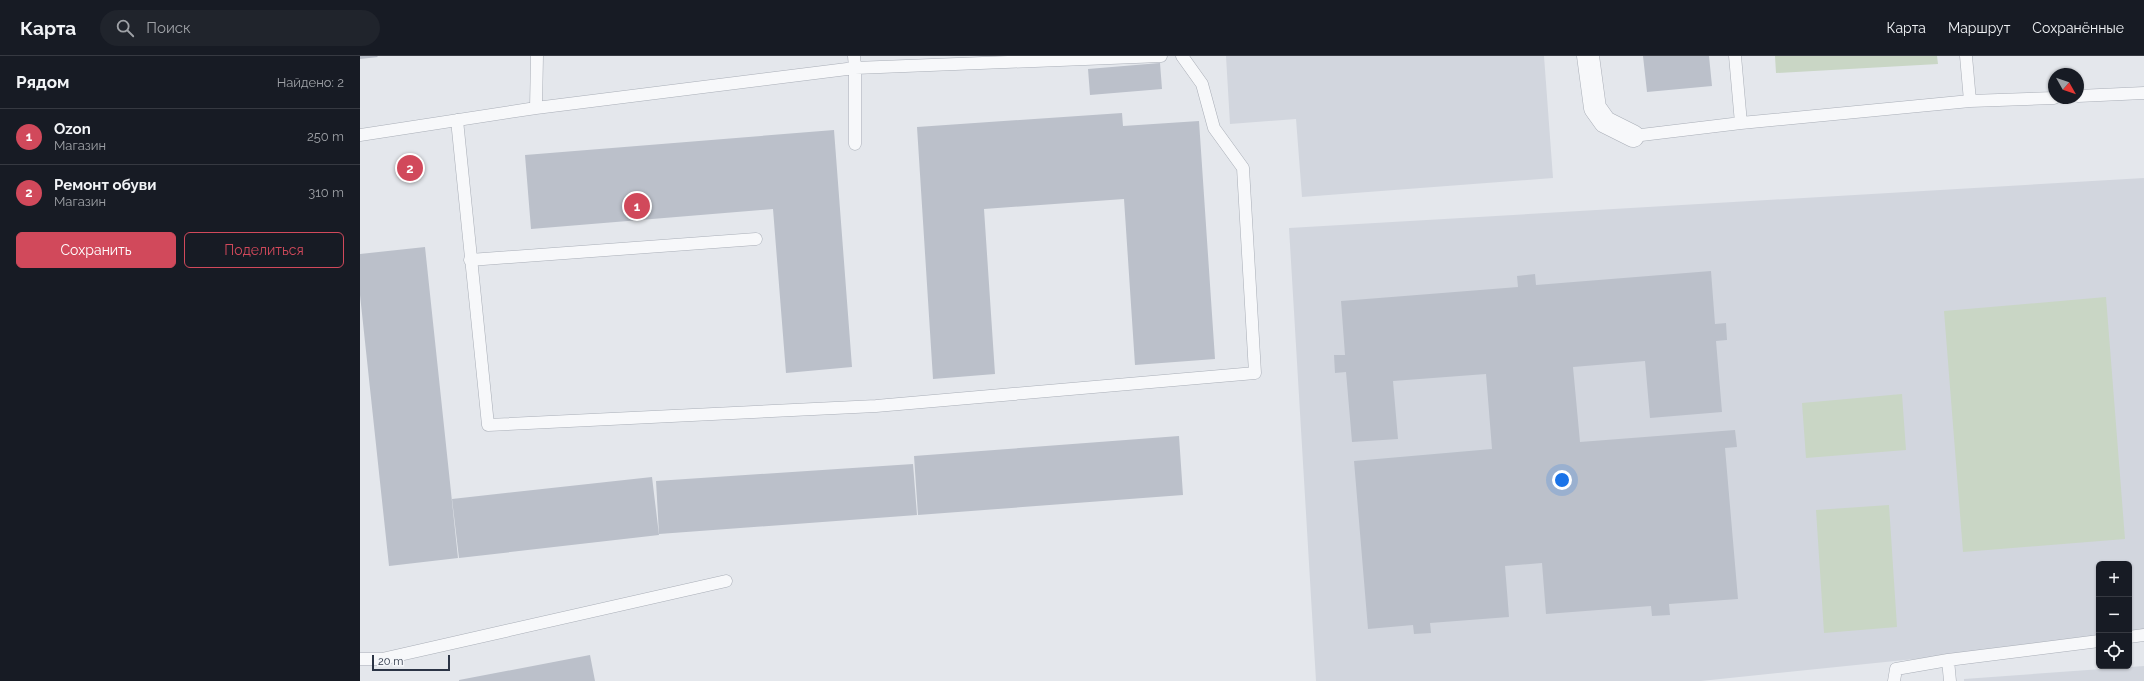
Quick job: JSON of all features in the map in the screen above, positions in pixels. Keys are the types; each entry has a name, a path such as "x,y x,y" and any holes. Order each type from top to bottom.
{"street":[{"path":"1588,56 1595,108 1605,122 1633,136"}],"lane":[{"path":"536,108 537,56"},
{"path":"360,135 855,62 1161,56"},
{"path":"457,120 470,260 488,425 876,406 1256,373 1242,168 1214,128 1202,84 1182,56"},
{"path":"1736,56 1741,123"},
{"path":"1966,56 1970,102"},
{"path":"855,62 855,144"},
{"path":"2084,96 2144,93"},
{"path":"1633,136 1741,123 1970,102 2048,98"},
{"path":"470,260 756,239"},
{"path":"360,659 382,659 726,581"},
{"path":"2132,637 2144,635"},
{"path":"1894,681 1896,669 1948,660 2096,641"},
{"path":"1948,660 1950,681"}],"shaded area":[{"path":"1226,56 1544,56 1553,178 1302,197 1296,119 1230,124"},
{"path":"2144,178 2144,635 2132,637 2132,561 2096,561 2096,640 1701,681 1316,681 1289,228"},
{"path":"2144,666 2144,681 1964,681 1964,679 2102,669 2132,669 2132,667"}],"green space":[{"path":"1775,56 1937,56 1938,64 1776,73"},
{"path":"2106,297 2125,539 1963,552 1944,311"},
{"path":"1902,394 1906,450 1806,458 1802,403"},
{"path":"1889,505 1897,627 1824,633 1816,510"}],"building":[{"path":"360,56 377,56 378,57 360,59"},
{"path":"1643,56 1709,56 1712,86 1647,92"},
{"path":"1160,63 1162,89 1090,95 1088,69"},
{"path":"1122,113 1123,126 1199,121 1215,359 1135,365 1124,199 984,209 995,374 933,379 917,127"},
{"path":"834,130 852,367 786,373 773,209 531,229 525,155"},
{"path":"425,247 458,558 389,566 360,295 360,254"},
{"path":"1711,271 1715,324 1726,323 1727,340 1716,341 1722,412 1650,418 1645,361 1573,367 1580,442 1735,430 1737,447 1725,448 1738,599 1669,604 1670,615 1652,616 1651,606 1546,614 1542,563 1505,566 1509,617 1430,623 1431,633 1414,634 1413,625 1368,629 1354,461 1492,449 1486,374 1393,381 1398,439 1352,442 1346,372 1335,373 1334,355 1345,355 1341,301 1518,287 1517,276 1535,274 1536,285"},
{"path":"1179,436 1183,495 918,515 914,456"},
{"path":"913,464 917,515 659,534 656,481"},
{"path":"652,477 659,535 459,558 452,499"},
{"path":"590,655 595,681 459,681 459,680"}],"place":[{"name":"Ремонт обуви","path":"410,168"},
{"name":"Ozon","path":"637,206"}]}
